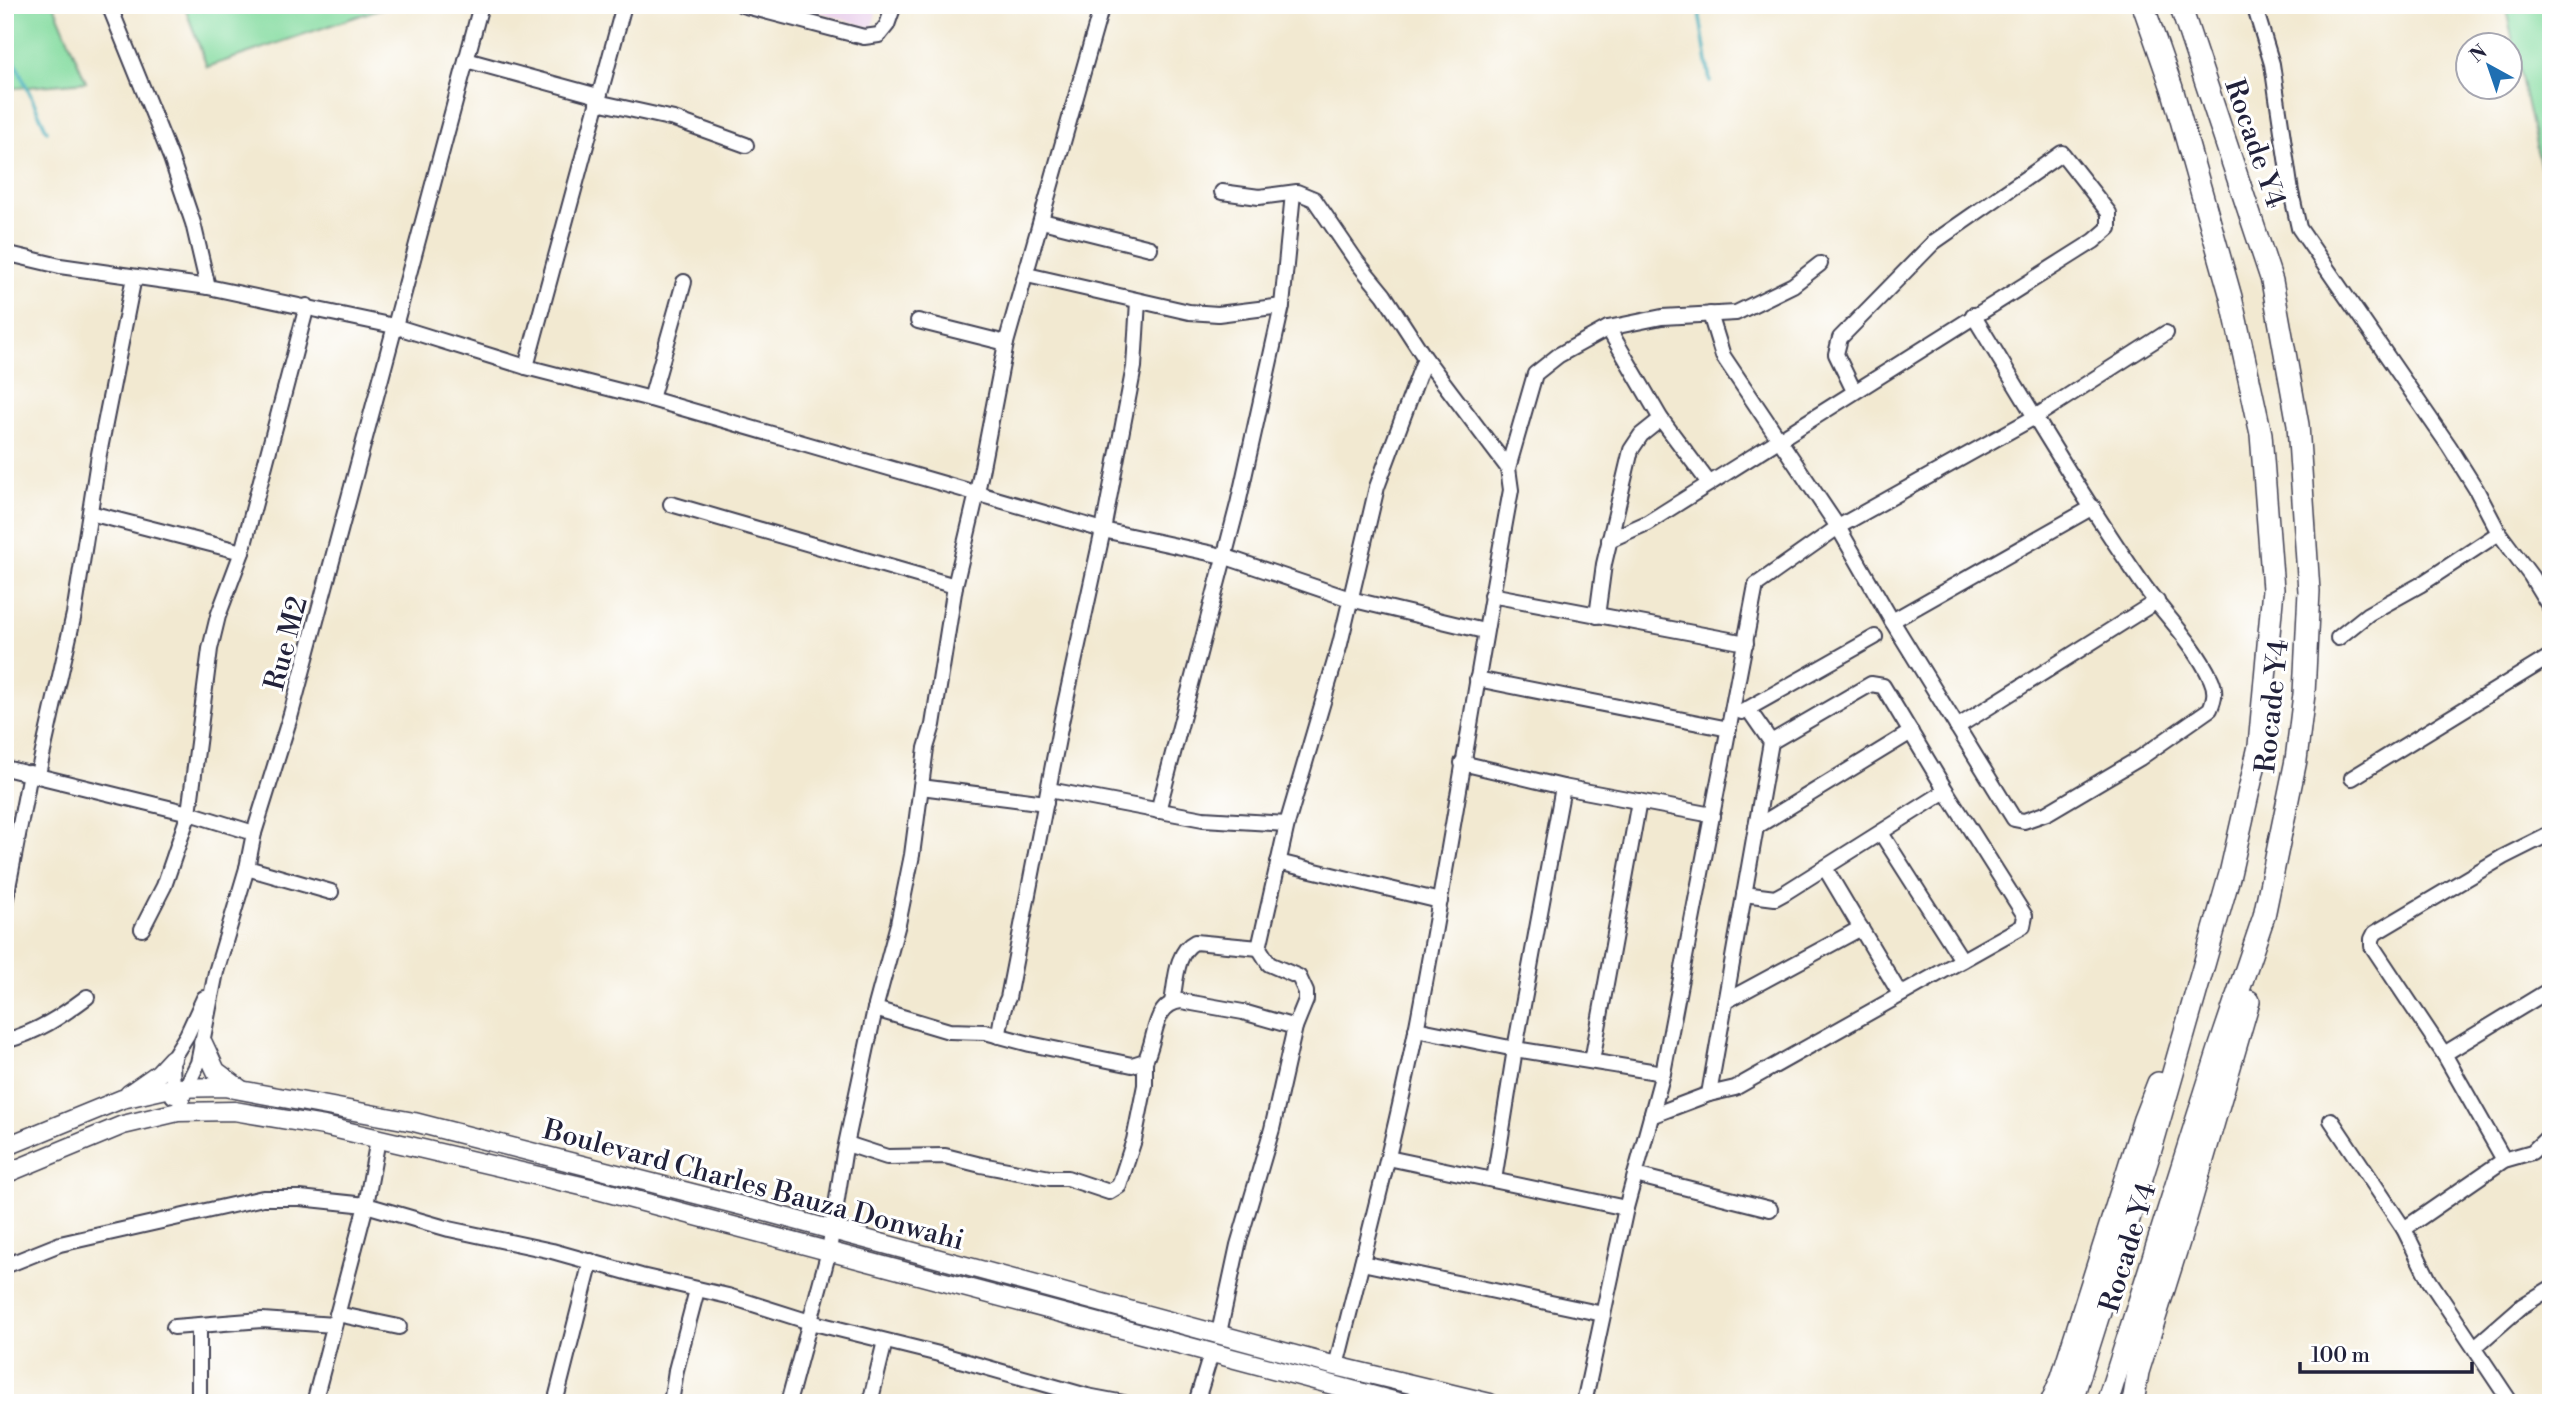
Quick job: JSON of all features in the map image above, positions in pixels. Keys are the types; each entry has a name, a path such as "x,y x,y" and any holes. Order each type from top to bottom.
{"highway":[{"name":"Rocade Y4","path":"2071,1403 2152,1146 2230,874 2259,747 2273,589 2261,434 2231,297 2172,88 2144,5"},
{"name":"Rocade Y4","path":"2107,1403 2264,916 2296,760 2304,694 2309,591 2298,425 2272,281 2180,5"},
{"path":"2128,1403 2232,1063 2252,987 2264,916"},
{"path":"2056,1403 2144,1119 2211,940"},
{"path":"2133,1403 2138,1372"},
{"path":"2051,1403 2063,1377"}],"main road":[{"path":"203,1043 216,1071 243,1091"},
{"path":"122,1099 159,1073 172,1059"},
{"name":"Boulevard Charles Bauza Donwahi","path":"5,1147 122,1099 179,1088 223,1087 414,1122 1336,1366 1490,1403"},
{"name":"Boulevard Charles Bauza Donwahi","path":"5,1174 123,1125 178,1112 234,1111 324,1126 590,1188 1401,1403"}],"street":[{"path":"109,5 171,158 193,223 208,287"},
{"name":"Rue M2","path":"179,1088 198,1063 216,972 298,688 481,5"},
{"path":"526,368 624,5"},
{"path":"742,5 864,37 879,35 887,25 894,5"},
{"path":"788,1403 829,1251 847,1144 875,1009 898,924 912,855 926,748 933,725 955,586 978,493 1006,343 1102,5"},
{"path":"2254,5 2272,64 2299,228 2449,446 2499,533 2531,576 2551,610"},
{"path":"466,60 674,119 746,145"},
{"path":"1609,540 1647,523 2094,241 2109,228 2109,214 2063,153 1934,242 1840,338 1836,354 1854,391"},
{"path":"1222,192 1259,197 1293,193 1305,194 1314,199 1357,262 1384,295 1425,358 1508,468"},
{"path":"1157,811 1238,504 1282,306 1293,193"},
{"path":"1042,221 1150,248"},
{"path":"5,253 60,266 208,287 394,326 526,368 651,399 1103,530 1223,556 1350,599 1484,631"},
{"path":"1336,1366 1388,1158 1416,1028 1511,490 1508,468 1535,374 1559,355 1608,328 1662,317 1736,313 1793,285 1820,264"},
{"path":"1027,275 1189,312 1218,314 1282,306"},
{"path":"5,903 74,614 99,454 134,277"},
{"path":"651,399 684,282"},
{"path":"998,1036 1103,530 1134,367 1138,301"},
{"path":"142,929 164,886 189,813 210,649 218,616 242,552 307,306"},
{"path":"1710,314 1723,356 1838,527 1892,621 2014,819 2024,821 2047,813 2140,758 2210,709 2216,696 2213,681 2189,639 2144,585 1973,316"},
{"path":"918,321 1006,343"},
{"path":"1608,328 1661,419 1709,483"},
{"path":"1584,1403 1626,1208 1663,1073 1756,585 1838,527 2035,417 2166,332"},
{"path":"1219,1333 1238,1245 1269,1142 1295,1027 1306,1000 1304,986 1299,977 1269,964 1259,948 1287,824 1340,645 1377,487 1425,358"},
{"path":"1597,616 1609,540 1631,450 1641,435 1661,419"},
{"path":"671,504 955,586"},
{"path":"1892,621 2093,507"},
{"path":"90,513 242,552"},
{"path":"2338,638 2368,614 2420,585 2499,533"},
{"path":"1492,595 1746,643"},
{"path":"1957,727 2157,601"},
{"path":"1478,679 1730,724 1748,709 1875,637"},
{"path":"2352,778 2551,656"},
{"path":"1651,1116 1709,1094 1735,1088 2023,926 2025,916 1883,686 1871,684 1771,742"},
{"path":"1709,1094 1771,742 1748,709"},
{"path":"1756,827 1911,732"},
{"path":"1462,763 1563,787 1712,816"},
{"path":"5,768 189,813 254,833"},
{"path":"921,787 1047,797 1203,819 1287,824"},
{"path":"1494,1180 1563,787"},
{"path":"1744,894 1775,898 1946,792"},
{"path":"1592,1061 1639,801"},
{"path":"1881,833 1962,960"},
{"path":"2504,1160 2445,1054 2372,946 2372,939 2375,933 2503,857 2551,833"},
{"path":"1278,862 1440,901"},
{"path":"247,868 331,892"},
{"path":"1825,868 1900,995"},
{"path":"1726,1000 1861,928"},
{"path":"1172,1002 1181,957 1186,946 1195,942 1259,948"},
{"name":"Rue M2","path":"178,1112 179,1088 172,1059 187,1035 216,972"},
{"path":"2445,1054 2551,989"},
{"path":"5,1041 29,1035 52,1023 87,997"},
{"path":"875,1009 949,1031 985,1032 1122,1063 1140,1064 1149,1053 1160,1014 1166,1005 1172,1002 1181,1001 1243,1012 1295,1027"},
{"path":"1416,1028 1516,1049 1663,1073"},
{"path":"847,1144 887,1157 945,1156 1051,1178 1067,1178 1109,1192 1119,1185 1134,1140 1145,1085 1144,1061"},
{"path":"2331,1120 2404,1229 2429,1280 2511,1403"},
{"path":"2404,1229 2504,1160 2532,1152 2551,1134"},
{"path":"314,1403 366,1205 378,1139"},
{"path":"1388,1158 1626,1208"},
{"path":"1635,1175 1770,1209"},
{"path":"5,1266 60,1244 263,1198 300,1198 366,1205 449,1229 728,1296 1086,1400 1124,1403"},
{"path":"555,1403 591,1261"},
{"path":"1362,1263 1603,1314"},
{"path":"2475,1347 2522,1306 2551,1288"},
{"path":"671,1403 676,1370 697,1290"},
{"path":"174,1327 262,1320 336,1319 399,1327"},
{"path":"199,1325 199,1403"},
{"path":"870,1403 885,1341"},
{"path":"1196,1403 1212,1354"}],"shaded area":[{"path":"796,5 878,5 872,28"}],"green space":[{"path":"5,5 54,5 86,82 5,89"},
{"path":"184,5 391,5 207,67"},
{"path":"2505,5 2551,5 2551,213 2524,91 2524,32 2511,32"}],"waterway":[{"path":"1698,5 1710,81"},
{"path":"5,40 47,131"}]}
